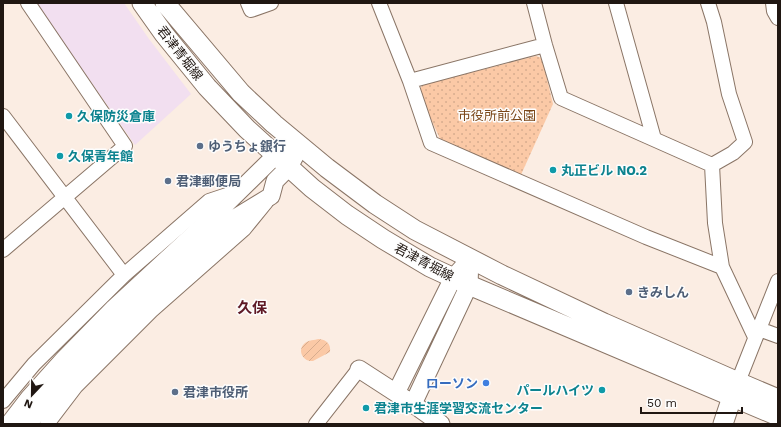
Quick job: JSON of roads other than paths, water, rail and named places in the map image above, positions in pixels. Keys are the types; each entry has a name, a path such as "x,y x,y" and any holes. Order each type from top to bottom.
{"main road":[{"name":"君津青堀線","path":"142,3 164,34 207,87 247,129 312,188 347,215 377,235 430,266 461,281 735,389 778,399"},
{"name":"君津青堀線","path":"165,3 241,93 301,147 375,204 415,230 502,275 604,323 735,389 778,416"},
{"path":"723,424 735,389"}],"street":[{"path":"3,250 125,146 28,3"},
{"path":"248,3 251,10 271,3"},
{"path":"379,3 410,81 432,143 646,237 722,267"},
{"path":"534,3 561,98 712,165"},
{"path":"616,3 654,139"},
{"path":"708,3 714,22 729,94 745,142 733,153 712,165"},
{"path":"773,3 774,11 778,18"},
{"path":"410,81 545,45"},
{"path":"3,116 124,275"},
{"path":"3,401 34,364 124,275 209,201 240,191 301,147"},
{"path":"47,424 76,386 151,310 244,229 271,196 282,161"},
{"path":"712,165 715,223 722,267 757,333"},
{"path":"28,424 40,408 81,364 126,320 229,213 240,191"},
{"path":"9,424 29,398 64,359 114,308 229,213 271,196"},
{"path":"412,404 470,258"},
{"path":"396,393 461,281"},
{"path":"735,389 757,333 774,302 778,281"},
{"path":"757,333 778,336"},
{"path":"316,424 359,369 441,424"}],"place":[{"name":"久保防災倉庫","path":"69,116"},
{"name":"ゆうちょ銀行","path":"200,146"},
{"name":"久保青年館","path":"60,156"},
{"name":"丸正ビル NO.2","path":"553,170"},
{"name":"君津郵便局","path":"168,181"},
{"name":"きみしん","path":"629,292"},
{"name":"ローソン","path":"486,383"},
{"name":"パールハイツ","path":"602,390"},
{"name":"君津市役所","path":"175,392"},
{"name":"君津市生涯学習交流センター","path":"366,408"}],"district":[{"name":"久保","path":"252,308"}],"park label":[{"name":"市役所前公園","path":"497,115"}]}
